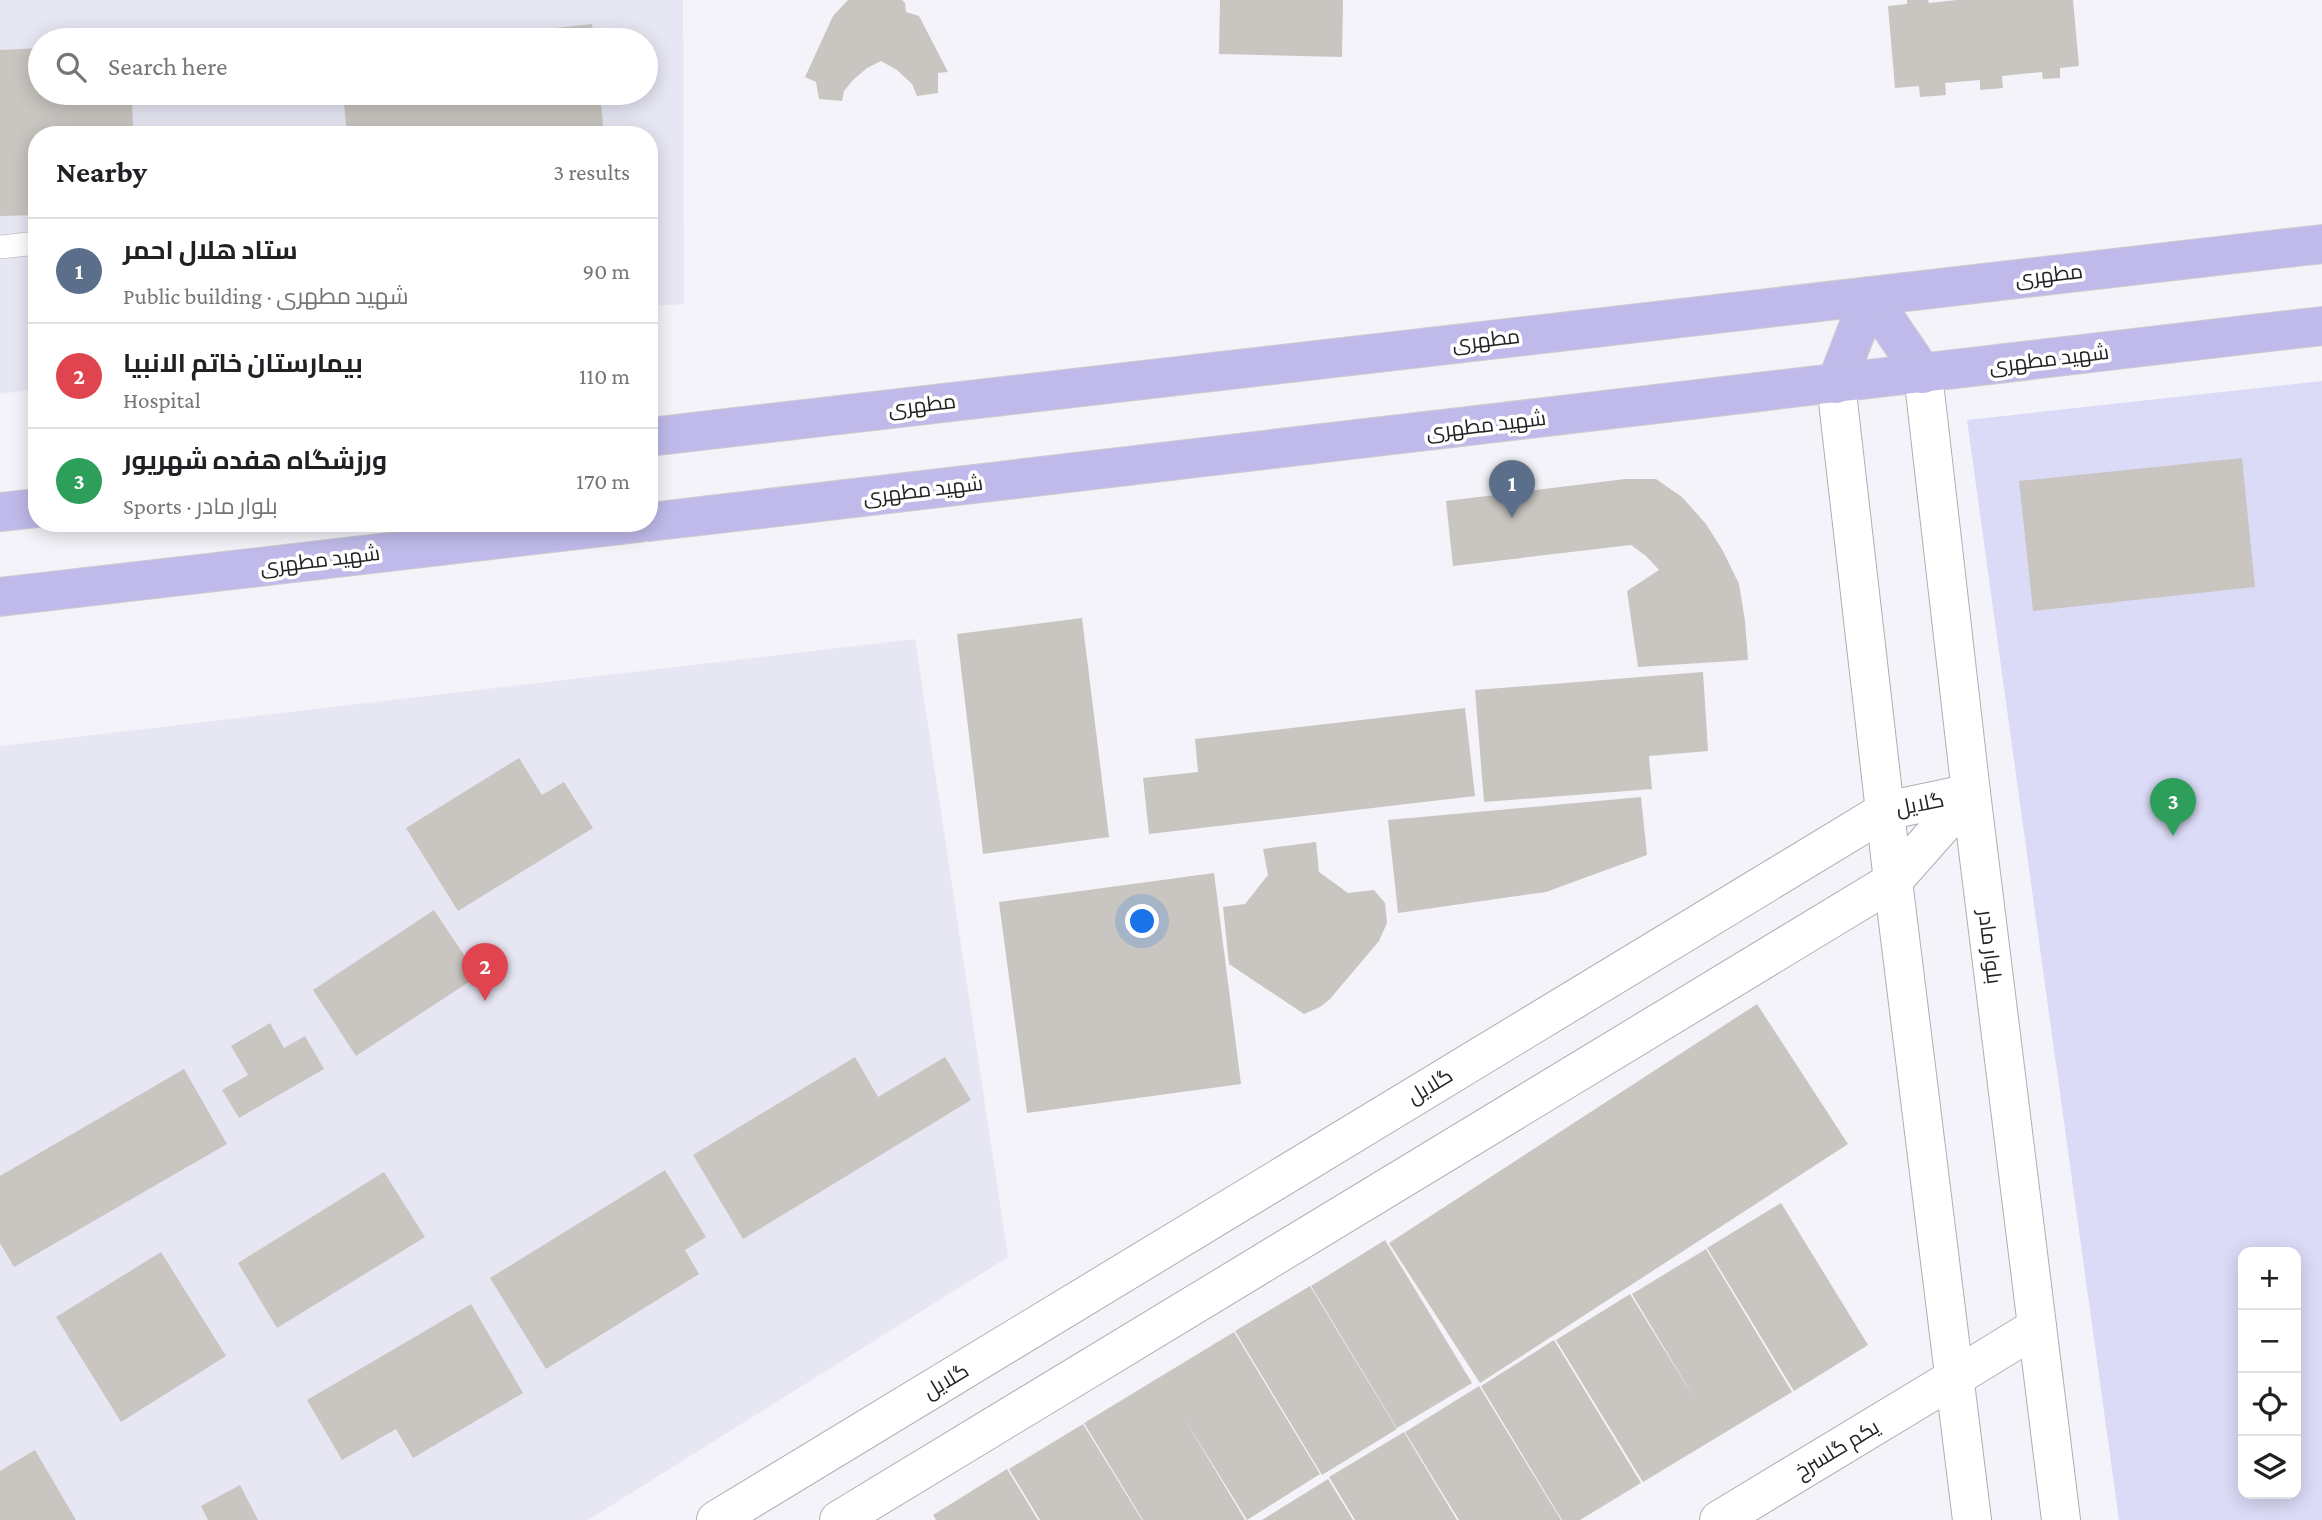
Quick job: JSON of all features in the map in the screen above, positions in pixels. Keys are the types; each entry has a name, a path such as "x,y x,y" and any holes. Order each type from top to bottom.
{"main road":[{"name":"مطهری","path":"658,436 2322,244"},
{"path":"1870,296 1923,374"},
{"path":"1836,384 1870,296"},
{"name":"شهید مطهری","path":"658,521 2322,326"},
{"path":"0,512 28,509"},
{"name":"شهید مطهری","path":"0,597 561,532"}],"street":[{"name":"بلوار مادر","path":"1923,374 2061,1520"},
{"path":"1836,384 1893,881 1972,1520"},
{"name":"گلایل","path":"716,1520 1885,811 1972,793"},
{"name":"گلایل","path":"839,1520 1893,881 1972,793"},
{"name":"یکم گلسرخ","path":"1719,1520 2037,1327"}],"lane":[{"path":"0,247 28,244"}],"shaded area":[{"path":"0,0 683,0 684,304 658,305 658,126 28,126 28,390 0,394"},
{"path":"2322,381 2322,1520 2119,1520 1967,420"},
{"path":"915,639 1008,1257 588,1520 0,1520 0,746"}],"building":[{"path":"848,0 902,0 906,12 919,16 948,72 938,73 938,93 917,96 912,84 897,70 881,61 867,68 852,81 844,91 842,101 819,99 816,82 805,77 833,16"},
{"path":"1220,0 1343,0 1342,57 1219,54"},
{"path":"1907,0 1928,0 1929,3 1957,0 2073,0 2079,66 2060,68 2060,78 2043,79 2042,72 2002,76 2003,88 1980,90 1980,80 1945,83 1946,95 1920,97 1919,86 1895,88 1888,6 1907,4"},
{"path":"592,24 592,28 556,28"},
{"path":"28,49 28,105 132,105 133,126 28,126 28,215 0,216 0,50"},
{"path":"344,105 601,105 603,126 346,126"},
{"path":"2242,458 2255,587 2033,611 2019,481"},
{"path":"1625,479 1656,479 1682,497 1706,524 1739,584 1748,660 1638,667 1627,591 1659,570 1631,545 1453,566 1446,501"},
{"path":"1082,618 1109,837 983,854 957,634"},
{"path":"1703,672 1708,751 1649,756 1652,789 1484,802 1475,690"},
{"path":"1465,708 1475,796 1149,834 1143,778 1198,772 1195,739"},
{"path":"519,758 542,795 564,782 593,828 458,911 406,828"},
{"path":"1641,797 1647,855 1546,892 1398,913 1388,820"},
{"path":"1316,842 1319,872 1348,893 1374,890 1385,903 1387,923 1379,941 1330,999 1304,1014 1229,964 1223,907 1245,904 1268,875 1263,849"},
{"path":"1214,873 1241,1084 1027,1113 999,902"},
{"path":"434,910 478,976 356,1056 313,990"},
{"path":"1757,1004 1848,1144 1480,1383 1389,1243"},
{"path":"270,1023 284,1048 305,1036 324,1069 239,1118 222,1090 248,1075 231,1046"},
{"path":"855,1057 878,1097 945,1057 971,1100 743,1239 693,1155"},
{"path":"184,1069 227,1144 14,1267 0,1243 0,1176"},
{"path":"665,1170 706,1237 685,1250 699,1274 546,1369 490,1278"},
{"path":"384,1172 425,1237 277,1328 238,1263"},
{"path":"1781,1203 1868,1345 1794,1391 1707,1248"},
{"path":"1385,1240 1472,1383 1397,1428 1311,1286"},
{"path":"1706,1249 1792,1392 1643,1482 1556,1340 1630,1294 1696,1401 1632,1294"},
{"path":"161,1252 226,1356 121,1422 56,1317"},
{"path":"1310,1286 1397,1429 1322,1475 1235,1331"},
{"path":"471,1304 523,1393 413,1458 396,1429 342,1460 307,1400"},
{"path":"1234,1332 1320,1474 1247,1520 1181,1413 1245,1520 1143,1520 1084,1423"},
{"path":"1554,1340 1641,1483 1580,1520 1562,1520 1481,1386"},
{"path":"1479,1386 1561,1520 1459,1520 1405,1432"},
{"path":"1083,1424 1142,1520 1040,1520 1009,1469"},
{"path":"1404,1432 1457,1520 1355,1520 1329,1477"},
{"path":"35,1450 76,1520 0,1520 0,1471"},
{"path":"1007,1469 1038,1520 936,1520 933,1515"},
{"path":"1328,1479 1353,1520 1262,1520"},
{"path":"240,1485 258,1520 208,1520 201,1506"}],"place":[{"name":"ستاد هلال احمر","path":"1512,518"},
{"name":"ورزشگاه هفده شهریور","path":"2173,836"},
{"name":"بیمارستان خاتم الانبیا","path":"485,1001"}]}
